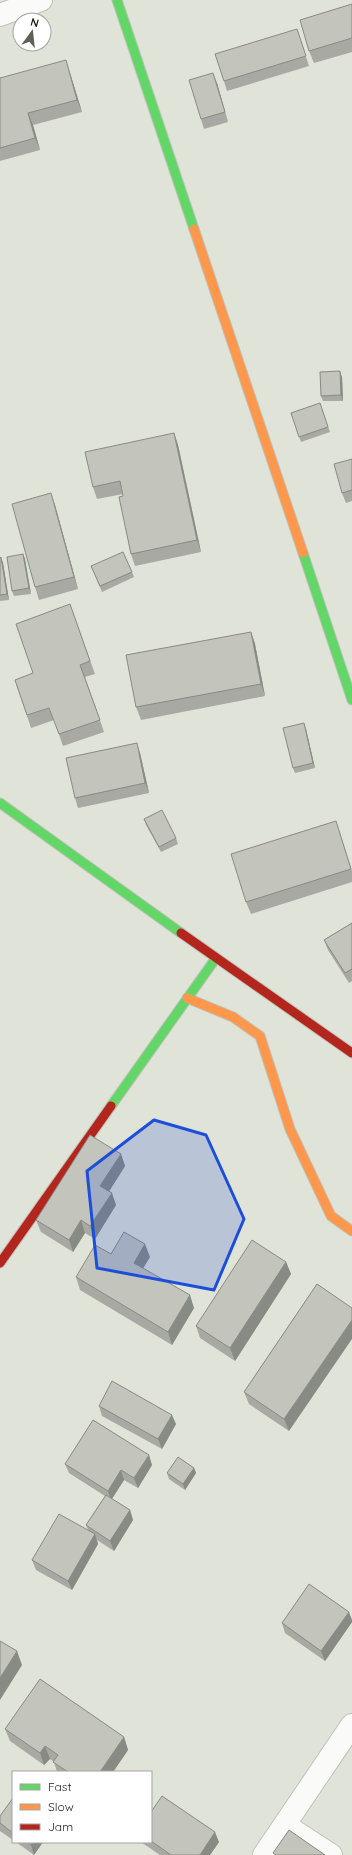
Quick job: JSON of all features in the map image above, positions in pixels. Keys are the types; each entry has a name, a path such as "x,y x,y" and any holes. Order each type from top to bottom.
{"street":[{"path":"0,15 41,0"},
{"path":"116,0 352,700"},
{"path":"0,803 216,958 352,1053"},
{"path":"0,1263 216,958"},
{"path":"187,998 233,1017 260,1036 290,1129 331,1216 352,1231"},
{"path":"264,1855 352,1725"},
{"path":"285,1825 331,1855"}],"highlighted area":[{"path":"154,1120 206,1135 244,1219 214,1290 97,1268 87,1171"}],"building":[{"path":"352,4 352,38 309,51 300,20"},
{"path":"297,29 306,56 224,81 215,54"},
{"path":"66,60 77,100 28,113 35,138 0,148 0,78"},
{"path":"213,73 225,112 201,119 189,80"},
{"path":"340,371 341,395 321,396 320,372"},
{"path":"320,403 328,427 299,437 291,413"},
{"path":"174,433 197,540 131,554 119,497 123,496 120,481 93,487 85,452"},
{"path":"352,459 352,490 342,493 334,464"},
{"path":"51,493 74,577 35,587 12,504"},
{"path":"123,552 132,572 100,586 91,566"},
{"path":"23,554 29,588 12,591 7,557"},
{"path":"1,557 7,594 0,595 0,558"},
{"path":"70,604 90,661 80,665 100,720 59,734 49,708 27,715 15,680 33,673 16,624"},
{"path":"251,632 261,684 136,707 126,655"},
{"path":"304,723 313,763 293,768 283,728"},
{"path":"137,743 145,783 75,798 66,758"},
{"path":"162,810 176,838 159,847 144,819"},
{"path":"336,821 351,869 246,902 231,854"},
{"path":"352,923 352,969 345,973 324,940"},
{"path":"90,1135 121,1154 100,1186 112,1193 90,1226 81,1220 69,1240 36,1220"},
{"path":"124,1232 145,1244 134,1263 190,1295 168,1332 76,1277 95,1245 111,1254"},
{"path":"252,1240 286,1262 230,1348 196,1326"},
{"path":"317,1284 352,1308 352,1320 284,1419 244,1392"},
{"path":"112,1381 172,1415 158,1439 99,1406"},
{"path":"93,1420 149,1455 134,1478 121,1470 108,1491 65,1464"},
{"path":"178,1457 194,1468 183,1484 167,1473"},
{"path":"106,1495 130,1510 110,1541 86,1525"},
{"path":"59,1514 95,1534 68,1581 32,1560"},
{"path":"309,1584 349,1612 321,1651 282,1623"},
{"path":"0,1641 17,1651 0,1678"},
{"path":"40,1679 124,1737 101,1771 66,1771 53,1762 58,1755 45,1746 40,1753 5,1729"},
{"path":"162,1796 215,1832 200,1855 171,1855 152,1842 152,1811"},
{"path":"12,1799 12,1832 0,1823 0,1816"},
{"path":"289,1830 325,1855 276,1855 273,1853"}],"traffic: fast":[{"path":"117,0 194,229"},
{"path":"303,553 352,700"},
{"path":"0,803 181,933"},
{"path":"111,1106 216,958"}],"traffic: slow":[{"path":"194,229 303,553"},
{"path":"187,998 233,1017 260,1036 290,1129 331,1216 352,1231"}],"traffic: jam":[{"path":"181,933 352,1053"},
{"path":"0,1263 111,1106"}]}
